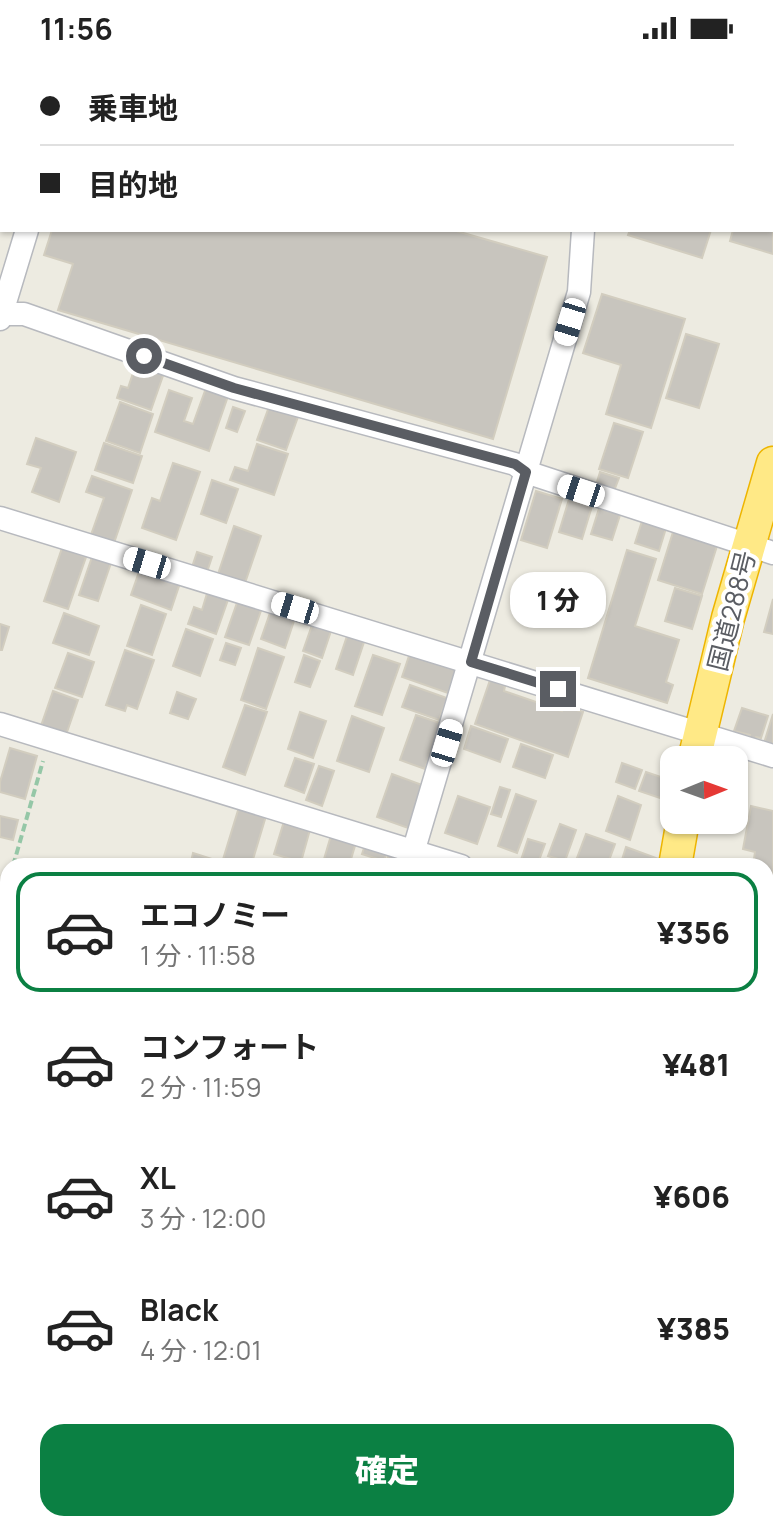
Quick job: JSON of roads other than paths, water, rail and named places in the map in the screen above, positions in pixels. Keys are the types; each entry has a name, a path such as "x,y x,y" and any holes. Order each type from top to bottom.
{"highway":[{"name":"国道288号","path":"698,746 761,549 773,463"},
{"path":"676,858 681,834"}],"street":[{"path":"26,232 0,316 24,314 234,388 515,464 526,472 761,549"},
{"path":"411,858 579,292 583,232"},
{"path":"0,518 471,662 698,746"},
{"path":"0,724 408,858"},
{"path":"748,753 773,756"}]}
